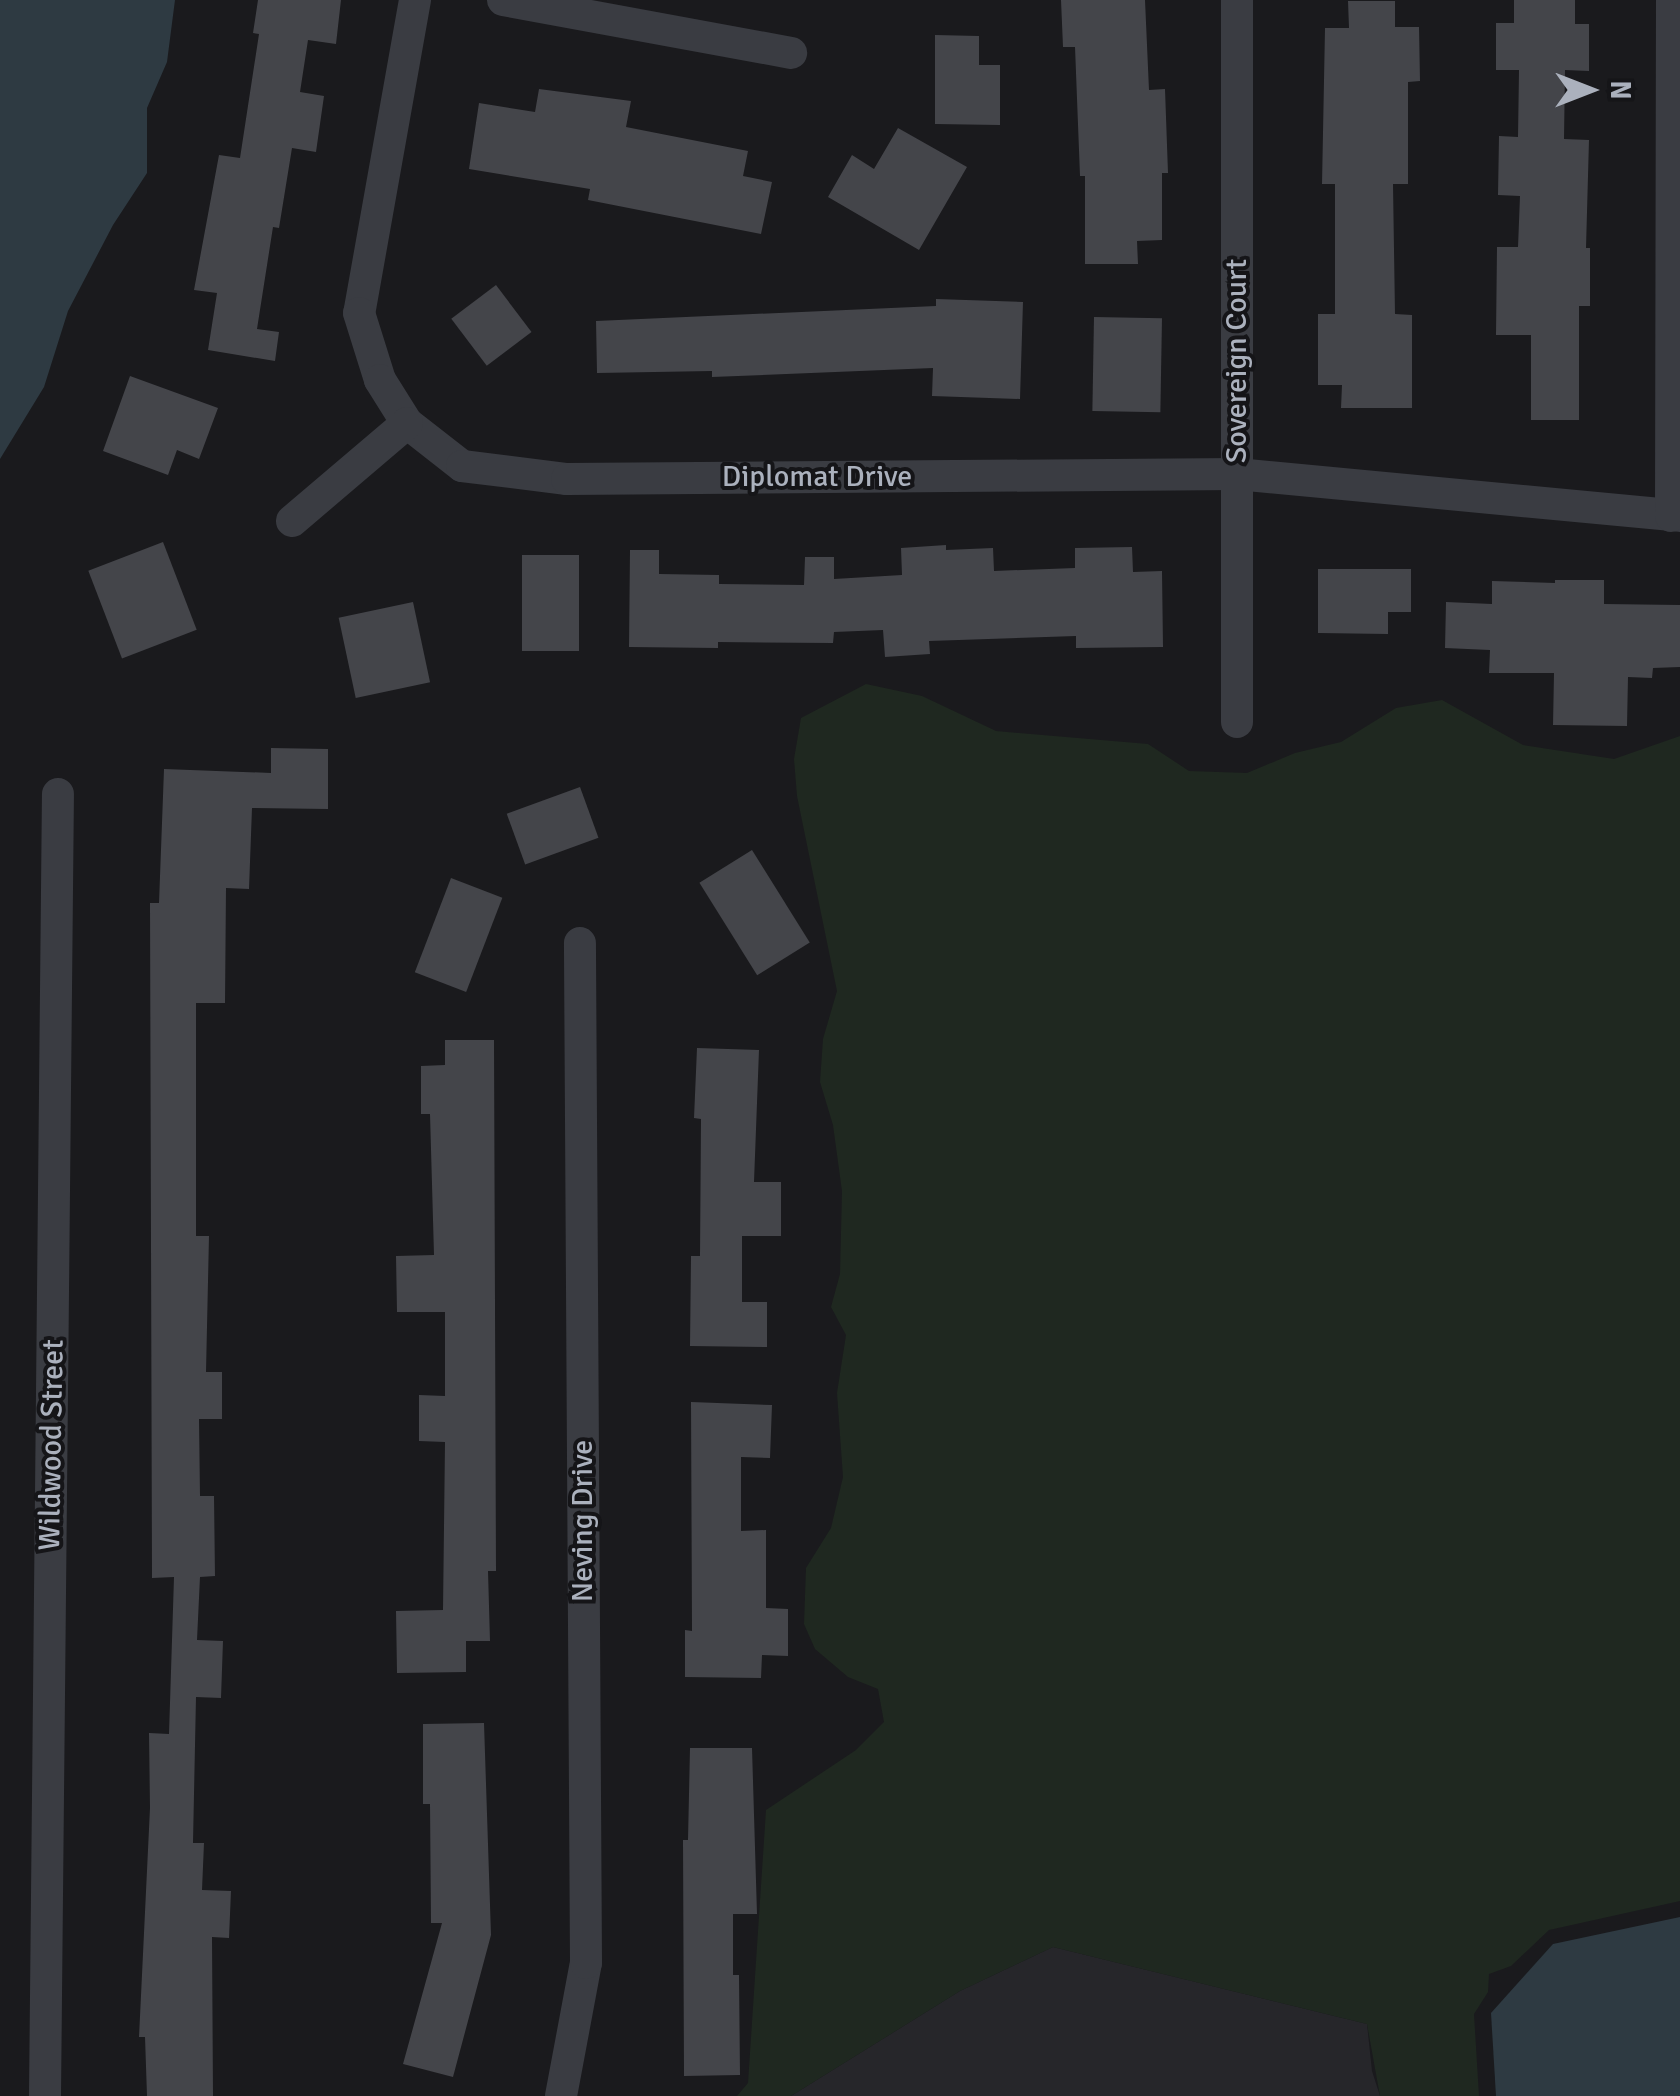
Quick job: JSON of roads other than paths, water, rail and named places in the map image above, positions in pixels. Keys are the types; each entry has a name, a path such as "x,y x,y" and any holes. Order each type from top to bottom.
{"street":[{"name":"Diplomat Drive","path":"415,0 359,312 380,380 408,422 462,466 567,479 1237,474 1675,516"},
{"path":"502,0 792,53"},
{"name":"Sovereign Court","path":"1237,0 1237,722"},
{"path":"1672,0 1675,516"},
{"path":"292,520 408,422"},
{"name":"Wildwood Street","path":"45,2096 58,794"},
{"name":"Neving Drive","path":"562,2096 586,1963 580,943"}]}
